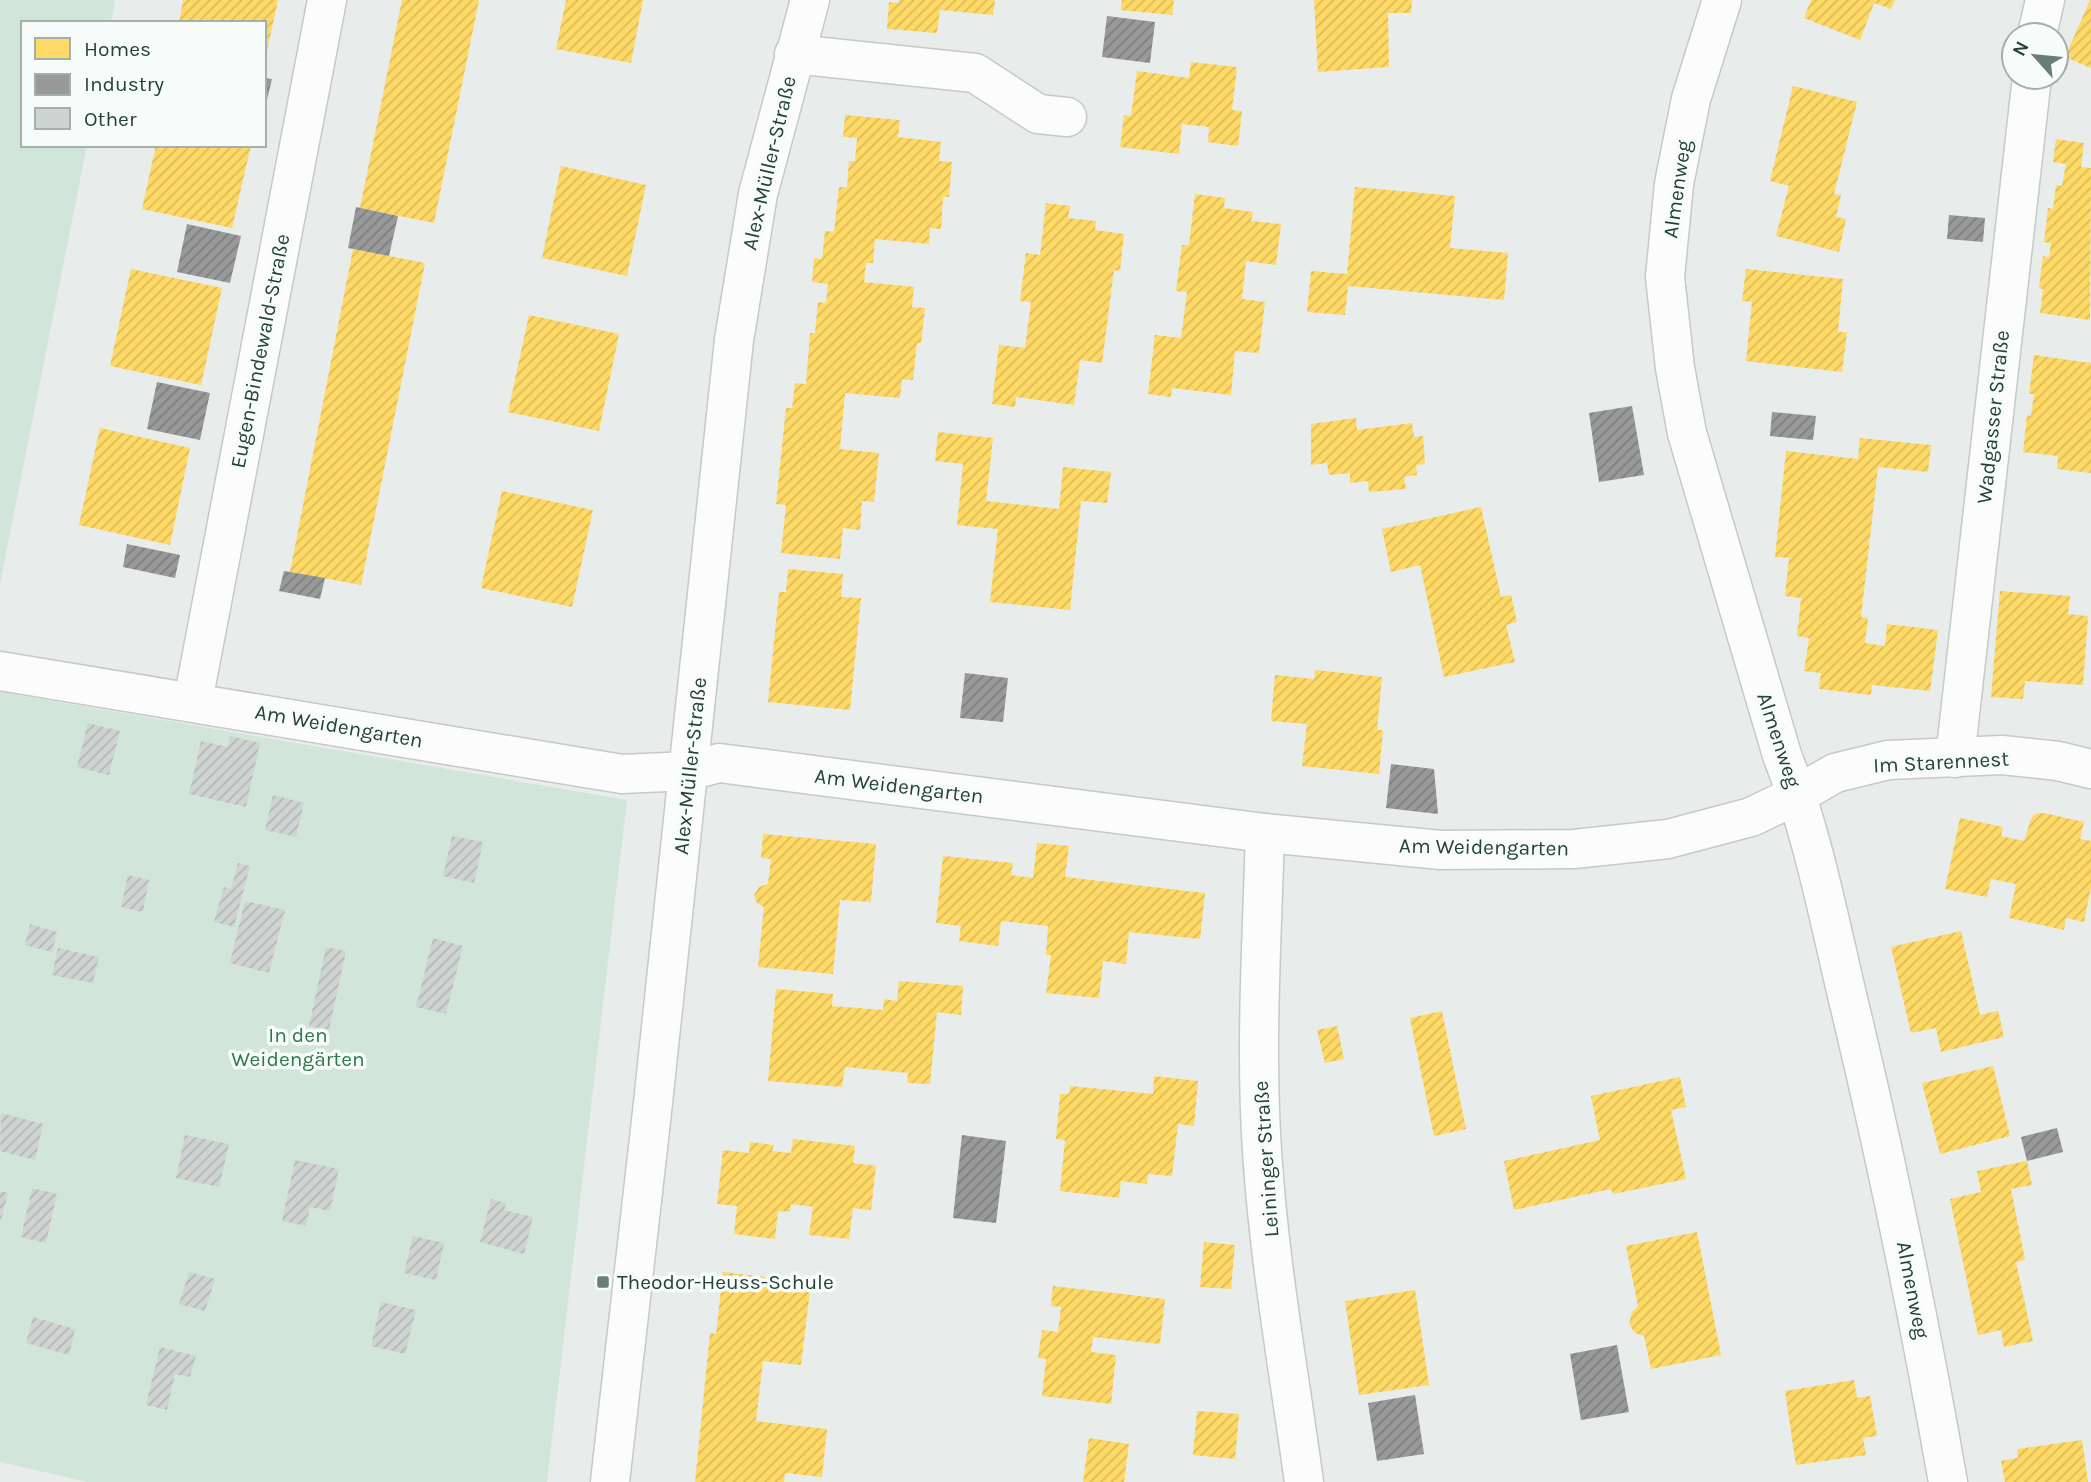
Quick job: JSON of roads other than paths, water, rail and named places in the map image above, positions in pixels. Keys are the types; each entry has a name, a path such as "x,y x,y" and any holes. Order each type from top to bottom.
{"street":[{"name":"Eugen-Bindewald-Straße","path":"193,701 327,0"},
{"name":"Alex-Müller-Straße","path":"610,1482 734,340 758,194 810,0"},
{"name":"Almenweg","path":"1722,0 1692,99 1674,184 1665,277 1675,368 1687,433 1782,755 1797,795 1878,1121 1921,1329 1948,1482"},
{"path":"2040,21 2045,0"},
{"name":"Alex-Müller-Straße","path":"794,54 975,73 1038,114 1067,117"},
{"name":"Wadgasser Straße","path":"1955,758 2030,91"},
{"name":"Am Weidengarten","path":"0,671 622,774 689,771 719,763 1265,833 1441,850 1574,849 1668,839 1751,817 1797,795"},
{"name":"Im Starennest","path":"1797,795 1835,773 1888,760 2002,755 2058,761 2091,769"},
{"name":"Leininger Straße","path":"1265,833 1259,1034 1262,1151 1272,1249 1304,1482"}],"place":[{"name":"Theodor-Heuss-Schule","path":"603,1282"}],"park label":[{"name":"In den Weidengärten","path":"298,1047"}]}
